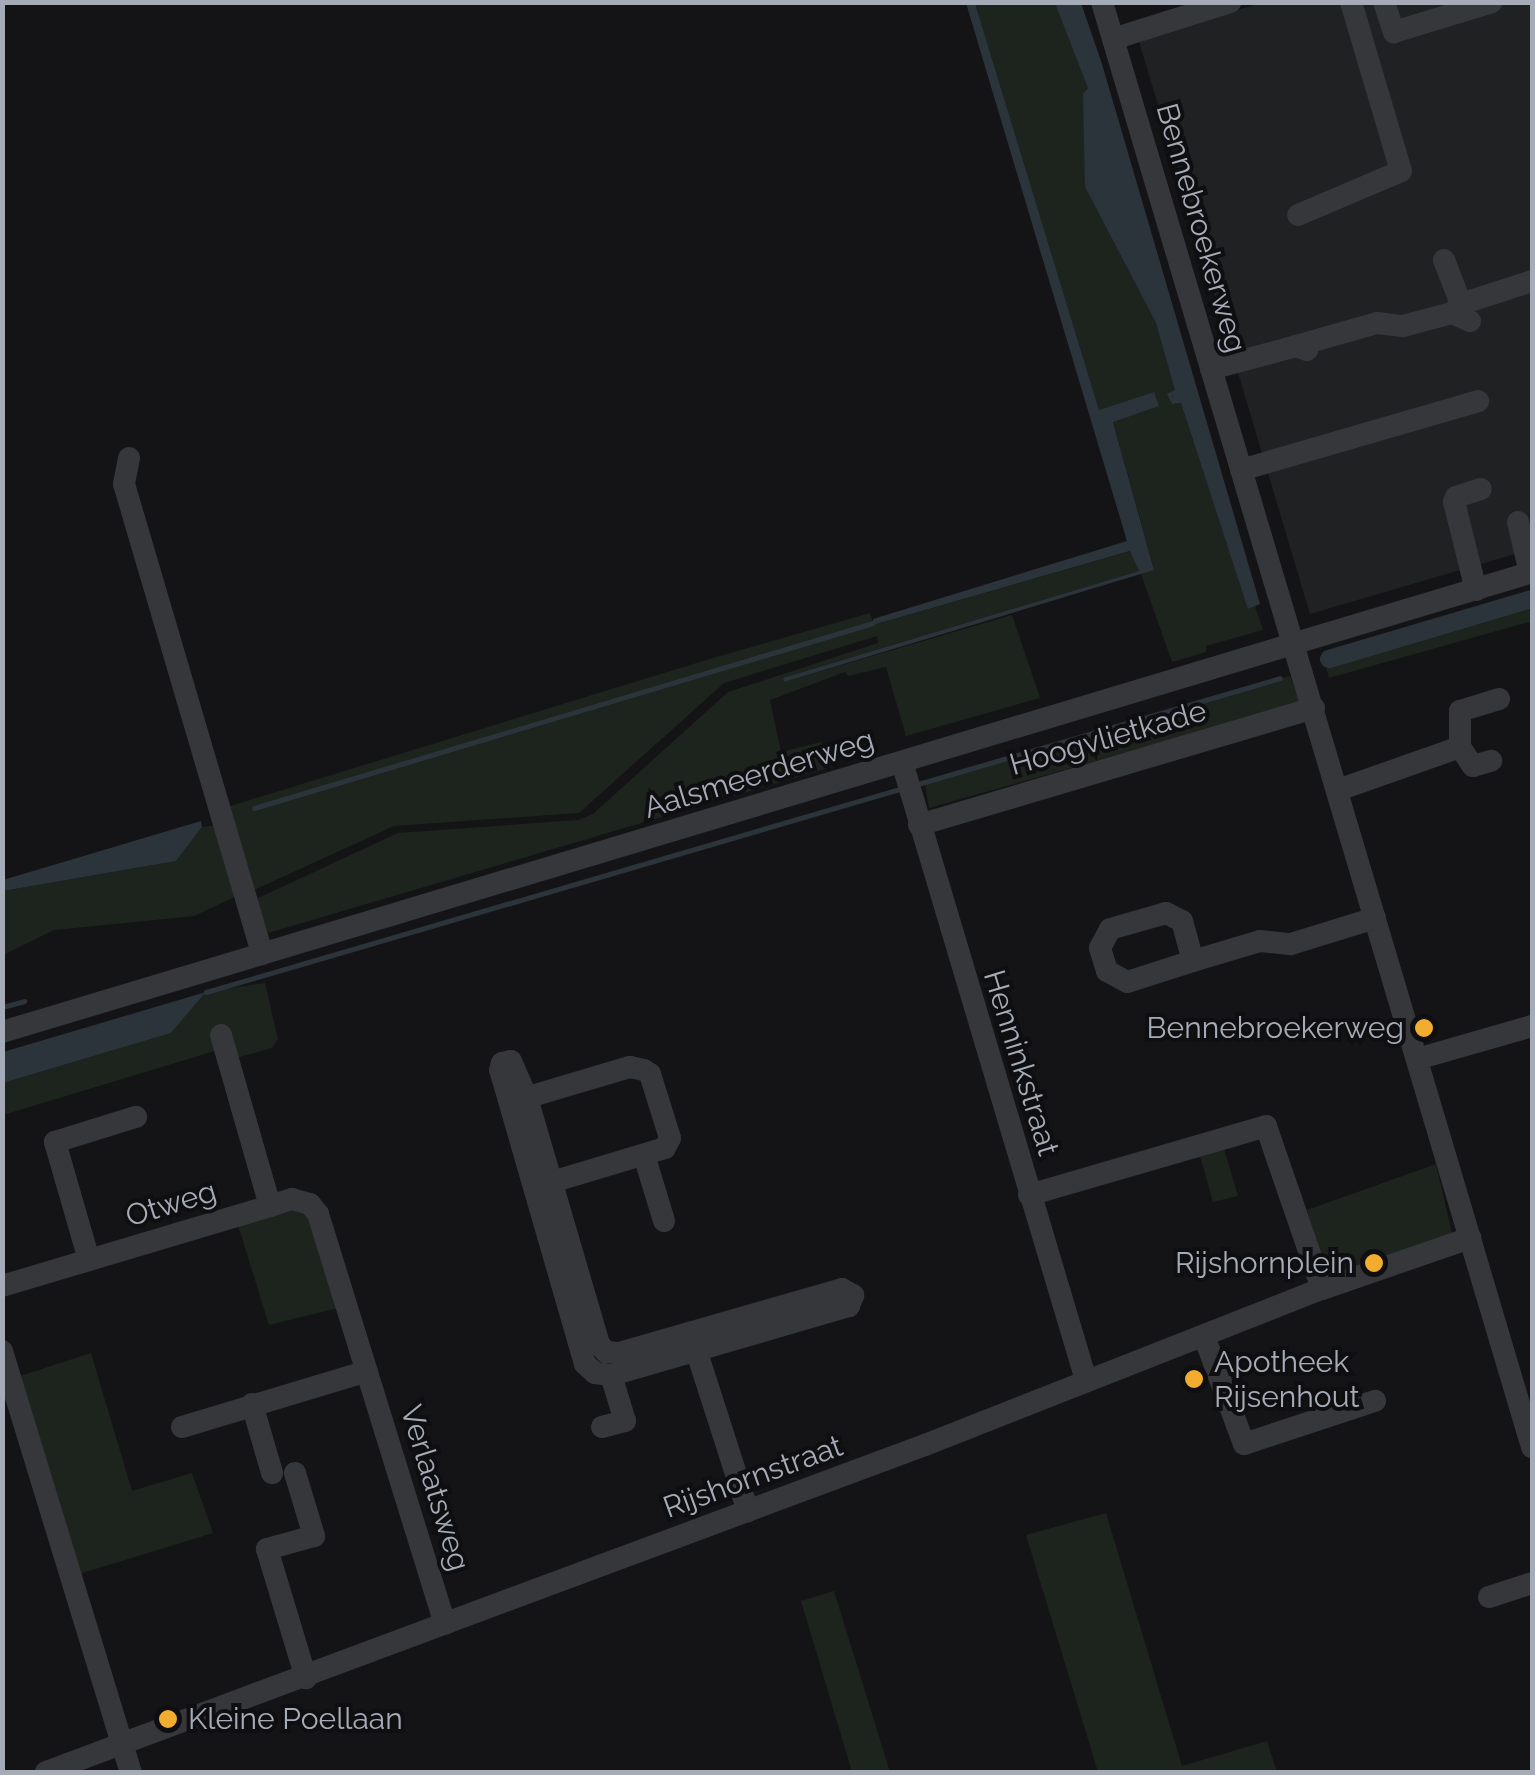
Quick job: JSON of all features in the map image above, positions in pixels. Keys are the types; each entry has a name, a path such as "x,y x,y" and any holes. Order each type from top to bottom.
{"street":[{"name":"Bennebroekerweg","path":"1102,2 1532,1447"},
{"path":"1112,38 1230,2"},
{"path":"1298,216 1401,171 1351,2"},
{"path":"1384,2 1394,32 1492,2"},
{"path":"1444,260 1461,312"},
{"path":"1211,369 1303,350 1362,325 1403,326 1461,312 1532,282"},
{"path":"1242,470 1478,401"},
{"path":"129,458 124,484 262,954"},
{"path":"1476,590 1444,502 1480,489"},
{"path":"1518,522 1531,573"},
{"name":"Aalsmeerderweg","path":"2,1032 262,954 906,778 1295,646 1531,573"},
{"path":"1491,761 1472,766 1460,747 1460,711 1499,699"},
{"name":"Hoogvlietkade","path":"918,826 1314,708"},
{"path":"1338,790 1460,747"},
{"name":"Henninkstraat","path":"906,778 1086,1380"},
{"path":"1193,961 1260,942 1290,944 1375,918"},
{"path":"1417,1059 1532,1026"},
{"path":"220,1035 270,1206"},
{"path":"543,1185 666,1148 670,1138 650,1074 630,1067 518,1100 543,1185 625,1421 602,1427"},
{"path":"89,1260 52,1132 136,1116"},
{"path":"1029,1195 1266,1126 1322,1289"},
{"path":"644,1155 664,1221"},
{"name":"Verlaatsweg","path":"270,1206 292,1199 310,1204 318,1214 446,1624"},
{"name":"Otweg","path":"2,1286 270,1206"},
{"name":"Rijshornstraat","path":"53,1771 748,1511 1322,1289 1470,1238"},
{"path":"604,1367 619,1354 694,1342 848,1306 853,1295 842,1289 694,1342"},
{"path":"1204,1336 1244,1444 1374,1401"},
{"path":"694,1342 748,1511"},
{"path":"2,1352 131,1772"},
{"path":"182,1427 367,1370"},
{"path":"252,1404 314,1536 267,1549 306,1678"},
{"path":"1489,1597 1532,1583"}],"shaded area":[{"path":"966,3 975,3 1099,410 1154,392 1159,406 1113,422 1154,570 784,682 783,678 1139,571 1130,551 873,625 873,619 1127,541"},
{"path":"975,3 1055,3 1074,43 1088,89 1085,187 1156,323 1176,391 1168,394 1172,404 1181,403 1249,609 1255,606 1263,630 1206,646 1206,652 1172,662 1141,574 1154,569 1113,421 1158,405 1153,393 1099,410"},
{"path":"1055,3 1081,3 1102,64 1260,604 1248,609 1181,403 1172,404 1167,394 1175,390 1156,323 1085,187 1083,94 1088,88"},
{"path":"1262,3 1532,3 1532,549 1310,614 1138,38"},
{"path":"1131,551 1139,571 783,678 784,682 1012,615 1040,698 906,736 886,667 848,676 845,672 770,700 781,752 821,742 832,767 268,933 256,899 398,833 578,820 593,814 728,692 878,643 877,636 724,683 579,813 394,826 252,891 227,807 870,613 874,625"},
{"path":"1532,597 1532,632 1529,622 1329,678 1324,660"},
{"path":"1290,676 1300,703 929,808 925,785"},
{"path":"201,821 202,827 176,861 3,891 3,880"},
{"path":"217,825 237,896 194,916 54,930 3,955 3,891 176,861 202,827"},
{"path":"265,983 278,1039 272,1048 232,1059 228,1047 3,1115 3,1083 171,1033 206,992"},
{"path":"206,992 171,1033 3,1083 3,1052"},
{"path":"1224,1149 1238,1196 1213,1202 1200,1156"},
{"path":"1436,1164 1452,1233 1333,1278 1327,1274 1307,1210"},
{"path":"304,1206 342,1307 269,1325 238,1225"},
{"path":"91,1353 132,1491 192,1473 213,1533 76,1575 17,1377"},
{"path":"1106,1513 1182,1766 1267,1741 1277,1772 1098,1772 1026,1535"},
{"path":"834,1591 890,1772 852,1772 801,1601"}],"waterway":[{"path":"1329,659 1532,599"},
{"path":"254,808 873,623"},
{"path":"918,784 1280,678"},
{"path":"206,992 903,788"},
{"path":"2,1007 24,1001"}],"place":[{"name":"Bennebroekerweg","path":"1424,1028"},
{"name":"Rijshornplein","path":"1374,1263"},
{"name":"Apotheek Rijsenhout","path":"1194,1379"},
{"name":"Kleine Poellaan","path":"168,1719"}]}
